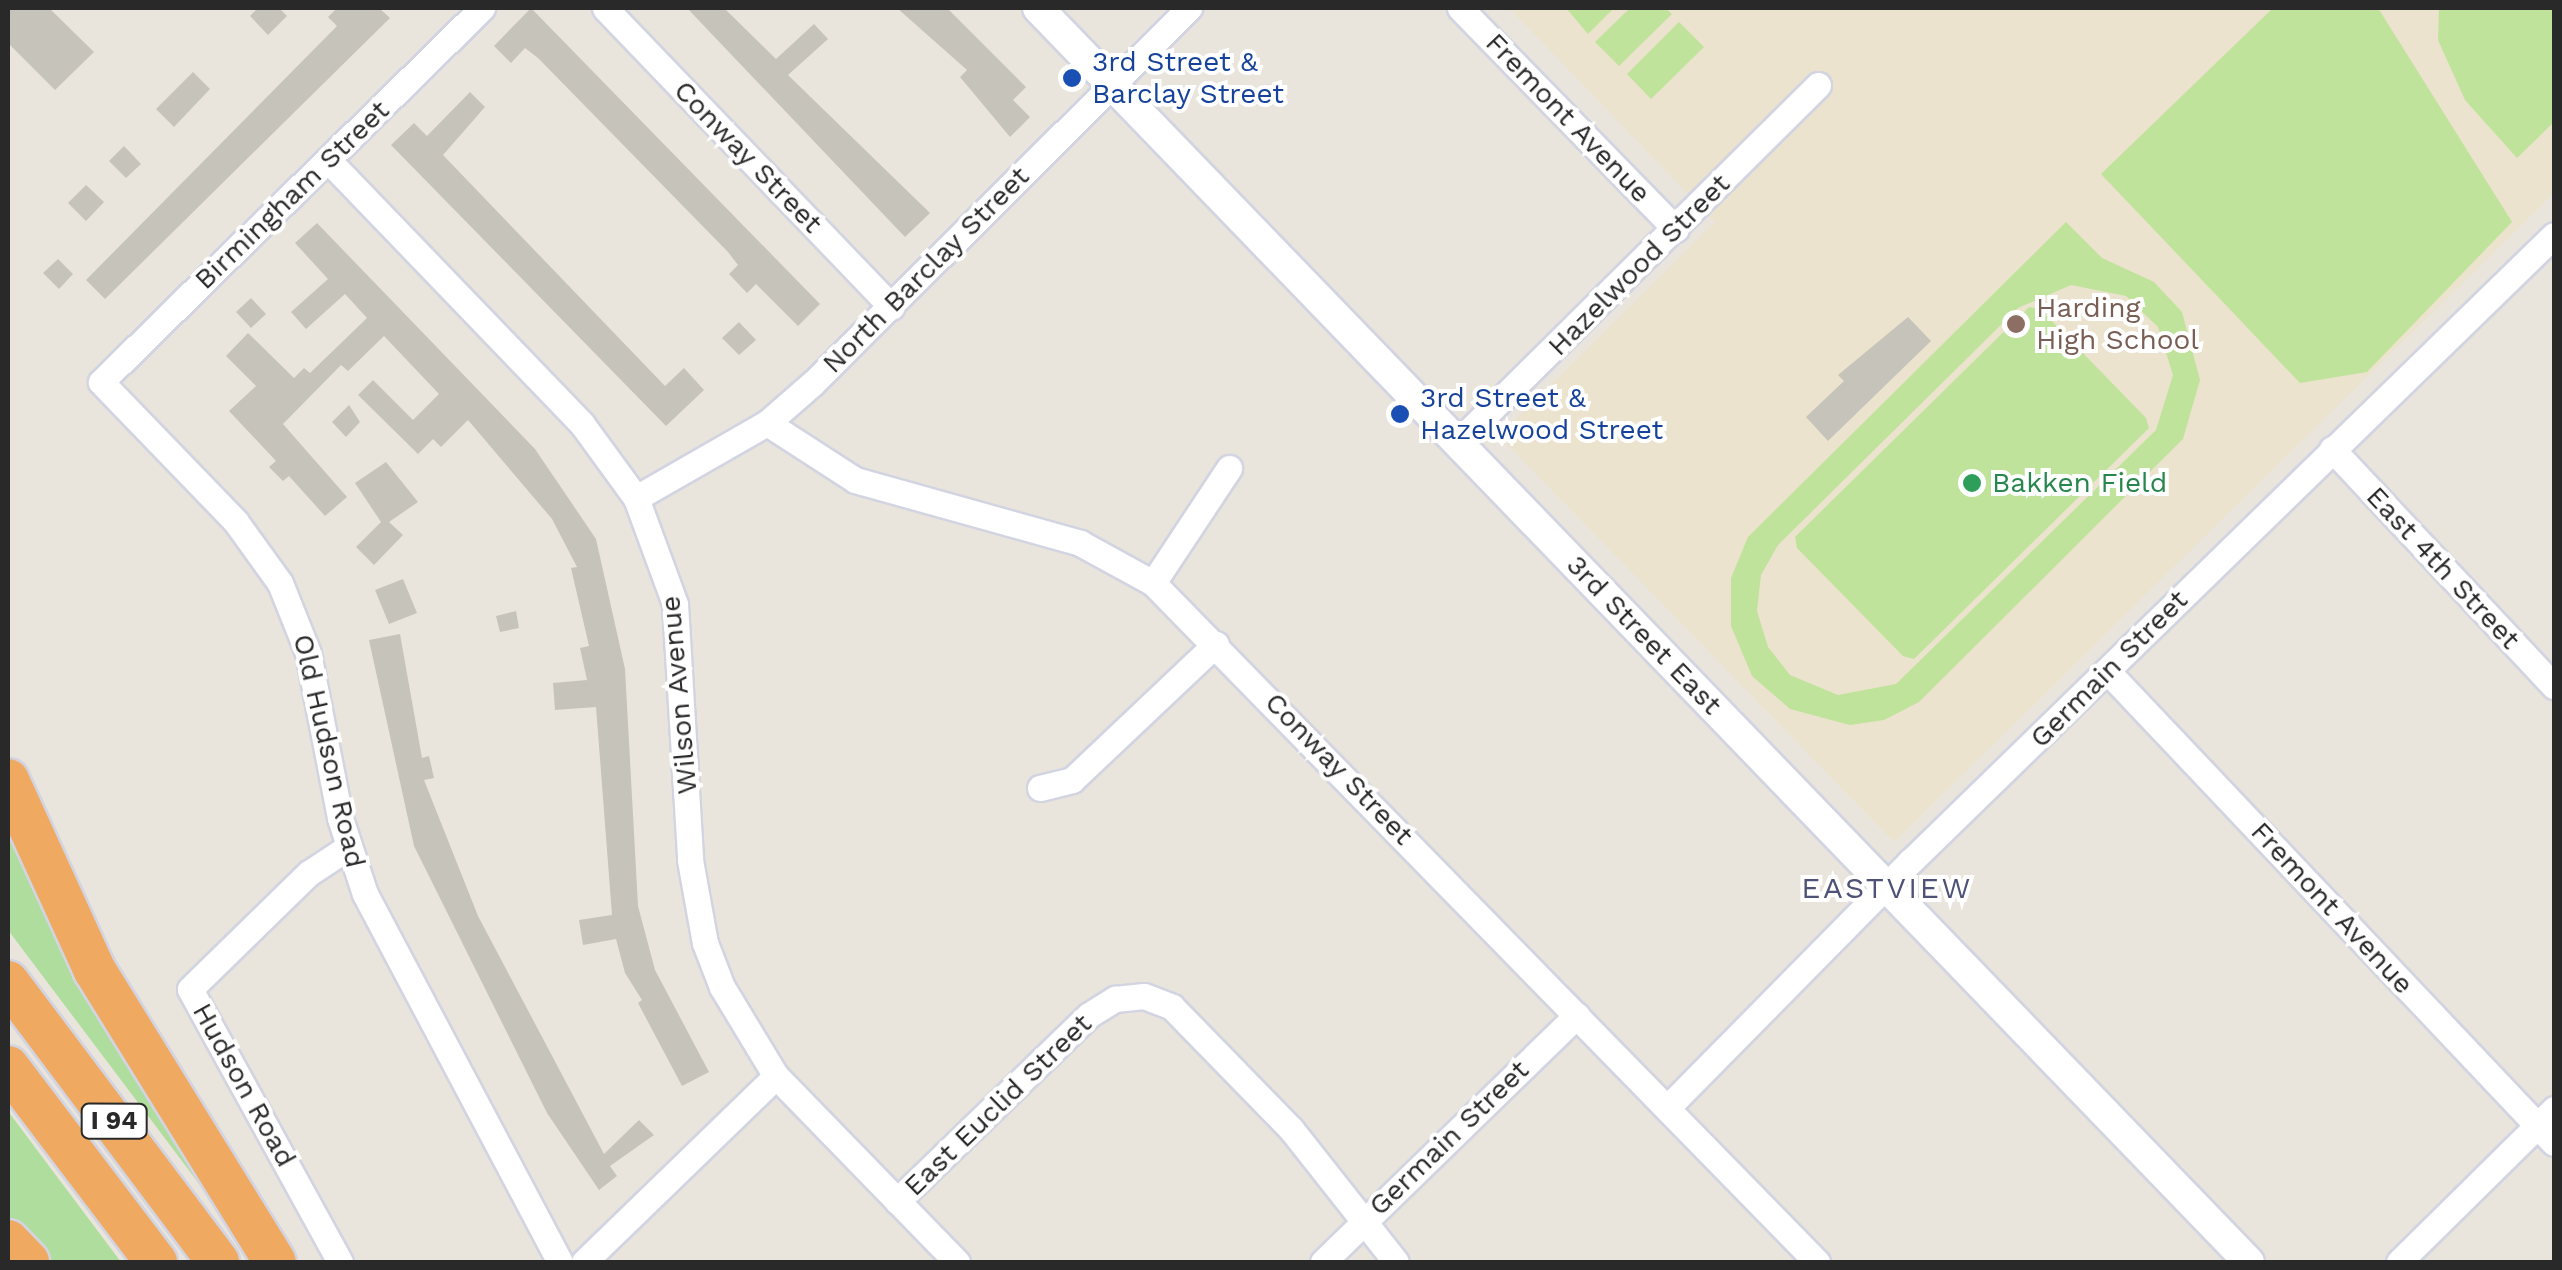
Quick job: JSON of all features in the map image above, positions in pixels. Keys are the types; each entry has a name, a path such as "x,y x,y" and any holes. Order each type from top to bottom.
{"highway":[{"path":"8,780 94,969 275,1262"},
{"name":"I 94","path":"8,982 218,1262"},
{"name":"I 94","path":"8,1067 156,1262"},
{"path":"8,1241 28,1262"}],"street":[{"name":"Birmingham Street","path":"101,382 482,8"},
{"name":"Conway Street","path":"605,8 892,307"},
{"name":"3rd Street East","path":"1038,8 2250,1262"},
{"name":"North Barclay Street","path":"636,498 767,423 892,307 1111,82 1189,8"},
{"name":"Fremont Avenue","path":"1460,8 1676,230"},
{"name":"Hazelwood Street","path":"1458,442 1818,86"},
{"name":"Wilson Avenue","path":"328,161 582,424 636,498 675,604 690,860 705,943 743,1030 776,1076 957,1262"},
{"name":"Germain Street","path":"1668,1107 2332,450 2554,237"},
{"name":"Old Hudson Road","path":"101,382 236,522 280,583 308,653 347,848 395,956 560,1262"},
{"name":"Conway Street","path":"767,423 855,480 1080,542 1154,583 1818,1262"},
{"name":"East 4th Street","path":"2332,450 2554,686"},
{"path":"1154,583 1229,468"},
{"path":"1040,788 1072,780 1216,644"},
{"name":"Fremont Avenue","path":"2109,673 2549,1126"},
{"name":"Hudson Road","path":"340,1262 190,989 309,873 347,848"},
{"name":"East Euclid Street","path":"898,1201 1089,1015 1114,999 1144,996 1172,1007 1292,1129 1396,1262"},
{"name":"Germain Street","path":"1322,1262 1577,1015"},
{"path":"584,1262 776,1076"},
{"path":"2400,1262 2549,1126"}],"shaded area":[{"name":"Harding High School","path":"1509,8 2554,8 2554,193 1894,842 1505,442 1508,427 1715,222"}],"green space":[{"path":"1566,8 1614,8 1588,34"},
{"path":"1630,8 1665,8 1672,14 1619,66 1595,42"},
{"path":"2273,8 2378,8 2512,222 2367,372 2300,383 2101,174"},
{"path":"2439,8 2554,8 2554,122 2517,158 2465,100 2438,40"},
{"path":"1679,22 1704,47 1651,99 1627,74"},
{"path":"2066,222 2102,258 2154,282 2182,312 2200,380 2183,439 1919,702 1884,720 1850,725 1790,709 1752,676 1731,626 1731,578 1748,537","holes":["2071,285 2126,296 2158,327 2173,375 2156,430 1896,684 1838,695 1790,675 1768,647 1757,611 1761,575 1778,545 2018,308"]},
{"name":"Bakken Field","path":"2029,307 2040,309 2146,418 2149,428 1914,659 1903,656 1797,548 1795,537"},
{"path":"8,799 258,1262 8,930"},
{"path":"8,1111 121,1262 45,1262 8,1221"}],"building":[{"path":"8,8 49,8 94,52 55,90 8,43"},
{"path":"258,8 279,8 287,16 268,35 250,16"},
{"path":"337,8 379,8 390,18 105,299 86,280 337,26 328,17"},
{"path":"531,8 820,304 798,326 756,284 747,293 729,274 738,265 728,252 538,58 525,48 511,63 494,46"},
{"path":"687,8 724,8 776,59 814,24 828,39 788,75 930,213 905,237"},
{"path":"897,8 947,8 1026,87 1013,100 1030,117 1010,137 960,77 967,70"},
{"path":"193,72 210,89 174,127 156,109"},
{"path":"470,92 485,107 443,155 665,386 684,368 704,390 666,426 391,145 414,123 427,136"},
{"path":"124,146 141,164 126,178 109,161"},
{"path":"86,185 104,202 86,221 68,203"},
{"path":"317,223 535,449 596,539 625,669 638,906 655,970 709,1072 682,1086 638,1003 642,1000 625,973 616,939 583,945 579,920 612,915 596,707 555,710 553,683 587,680 580,648 589,646 571,568 577,567 552,519 468,420 441,447 433,439 418,454 358,395 373,380 413,420 439,394 384,336 348,371 341,365 283,424 347,497 325,516 289,476 283,481 269,467 276,461 229,411 256,386 226,356 248,333 294,378 304,368 310,373 367,318 345,294 306,329 291,312 328,279 295,243"},
{"path":"58,259 73,274 59,289 43,273"},
{"path":"251,298 266,314 251,328 236,312"},
{"path":"1908,317 1931,341 1828,441 1806,417 1844,381 1838,375"},
{"path":"739,322 756,340 739,355 722,338"},
{"path":"349,405 360,422 346,437 332,422"},
{"path":"386,462 418,502 389,522 403,535 374,565 356,547 381,522 355,483"},
{"path":"403,579 417,613 389,624 375,590"},
{"path":"516,611 519,628 500,632 496,616"},
{"path":"400,634 422,758 429,756 434,778 424,780 478,916 604,1154 639,1120 654,1135 610,1166 617,1176 599,1190 547,1113 414,846 369,640"}],"place":[{"name":"3rd Street & Barclay Street","path":"1072,78"},
{"name":"Harding High School","path":"2016,324"},
{"name":"3rd Street & Hazelwood Street","path":"1400,414"},
{"name":"Bakken Field","path":"1972,483"}],"district":[{"name":"EASTVIEW","path":"1887,888"}]}
